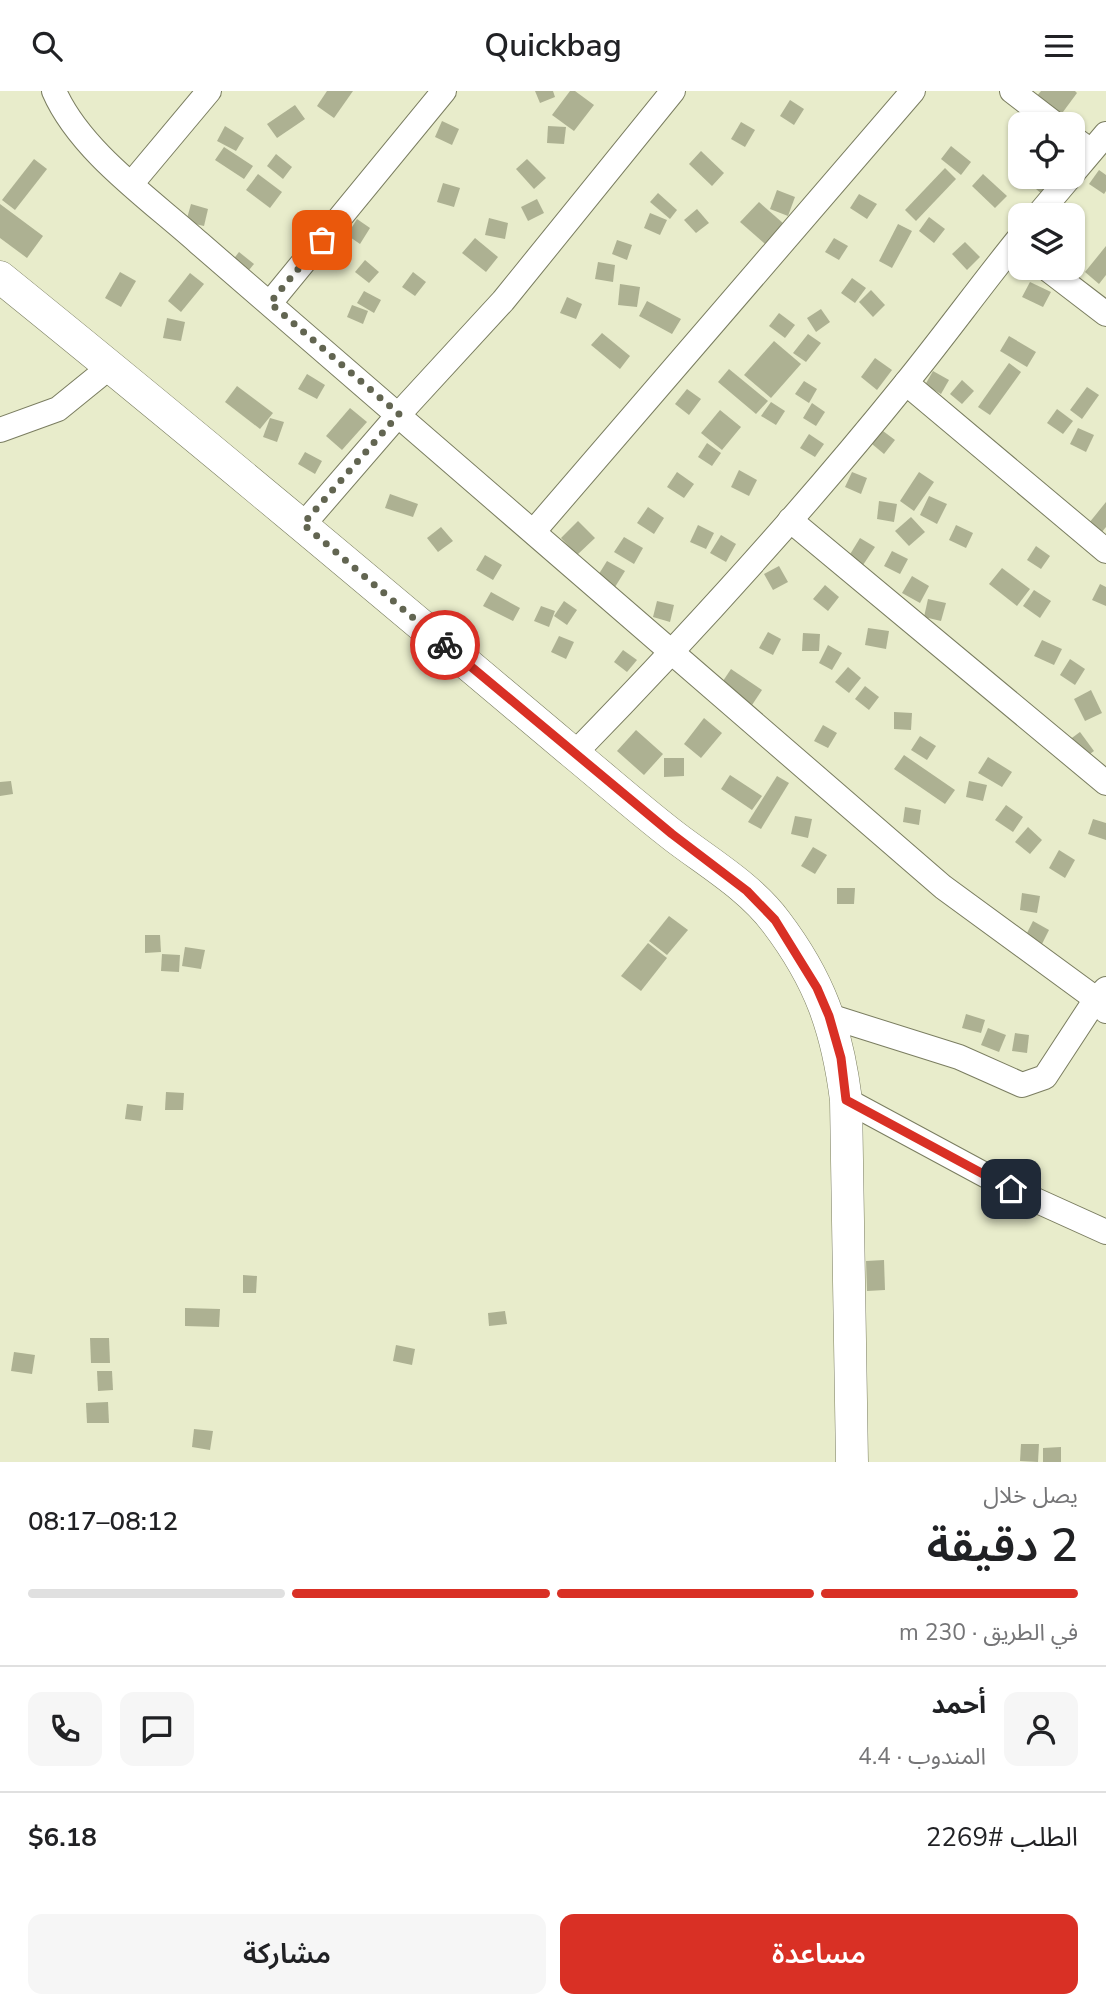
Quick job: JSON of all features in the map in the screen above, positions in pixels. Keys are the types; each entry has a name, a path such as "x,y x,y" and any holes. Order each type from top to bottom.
{"main road":[{"path":"0,277 303,524 672,834 747,891 775,920 817,988 829,1016 841,1058 846,1100 852,1462"}],"street":[{"path":"54,91 66,116 85,142 672,653 943,887 1103,1000 1045,1077 1022,1085 959,1057 829,1016"},
{"path":"132,183 209,91"},
{"path":"270,303 444,91"},
{"path":"303,524 503,301 673,91"},
{"path":"534,531 913,91"},
{"path":"1012,91 1039,112"},
{"path":"1048,203 1059,189"},
{"path":"575,754 672,653 790,520 906,383 1008,256"},
{"path":"1062,280 1106,314"},
{"path":"0,430 58,409 111,366"},
{"path":"906,383 1106,551"},
{"path":"790,520 1106,783"},
{"path":"846,1100 1011,1189 1106,1232"}],"building":[{"path":"327,91 353,91 334,118 317,106"},
{"path":"535,91 553,91 555,97 540,103"},
{"path":"570,91 575,91 594,105 574,131 552,115"},
{"path":"1041,91 1077,93 1063,112 1055,112 1036,97"},
{"path":"790,100 804,109 794,125 780,116"},
{"path":"295,105 305,119 277,138 267,124"},
{"path":"442,121 459,129 452,145 435,137"},
{"path":"741,122 755,130 745,147 731,139"},
{"path":"225,126 244,138 236,151 217,141"},
{"path":"548,126 566,127 564,144 547,143"},
{"path":"951,146 971,162 961,175 941,159"},
{"path":"224,147 253,166 244,179 215,160"},
{"path":"701,151 724,173 712,186 689,164"},
{"path":"276,154 292,167 283,179 267,166"},
{"path":"34,159 47,169 15,210 2,200"},
{"path":"527,159 546,178 534,189 516,169"},
{"path":"945,168 956,179 916,221 905,210"},
{"path":"1099,170 1106,175 1104,194 1089,184"},
{"path":"258,174 282,192 270,208 246,190"},
{"path":"983,174 1007,196 995,208 972,186"},
{"path":"443,183 460,188 454,207 437,202"},
{"path":"777,190 795,197 788,216 770,209"},
{"path":"658,193 677,210 670,219 650,202"},
{"path":"859,194 877,204 867,219 850,208"},
{"path":"537,199 544,213 528,221 521,207"},
{"path":"759,202 784,224 765,244 740,222"},
{"path":"0,204 43,236 27,258 0,238"},
{"path":"191,204 208,209 204,226 186,222"},
{"path":"697,209 709,223 696,233 684,220"},
{"path":"650,213 667,220 660,235 644,228"},
{"path":"929,217 945,229 934,243 919,231"},
{"path":"489,218 508,223 505,239 485,235"},
{"path":"357,219 370,228 360,244 347,235"},
{"path":"898,224 912,231 892,268 879,261"},
{"path":"475,238 498,257 486,272 462,253"},
{"path":"834,238 848,246 839,260 825,252"},
{"path":"617,240 632,245 627,260 612,254"},
{"path":"965,242 980,257 967,270 952,254"},
{"path":"1106,246 1106,275 1099,284 1085,272"},
{"path":"239,252 254,264 244,276 229,265"},
{"path":"365,260 379,272 369,283 355,272"},
{"path":"598,262 615,265 613,282 595,279"},
{"path":"120,272 136,281 121,307 105,298"},
{"path":"413,272 426,282 415,296 402,287"},
{"path":"190,273 204,284 181,312 168,301"},
{"path":"852,278 866,288 855,303 841,293"},
{"path":"1030,282 1051,292 1043,307 1022,297"},
{"path":"620,284 640,287 637,307 618,305"},
{"path":"871,290 885,305 873,317 859,302"},
{"path":"364,291 381,300 374,313 357,303"},
{"path":"567,297 582,304 576,319 560,313"},
{"path":"647,301 681,319 672,334 639,316"},
{"path":"352,305 368,311 363,324 347,317"},
{"path":"821,309 830,322 816,332 807,318"},
{"path":"779,313 795,325 785,338 769,326"},
{"path":"167,318 185,322 181,341 163,338"},
{"path":"602,333 630,356 620,369 591,345"},
{"path":"808,334 821,343 806,362 793,353"},
{"path":"1009,336 1036,352 1027,367 1000,351"},
{"path":"774,341 801,364 771,398 744,375"},
{"path":"875,358 892,370 877,390 861,377"},
{"path":"1009,363 1021,372 990,415 978,407"},
{"path":"729,369 768,401 756,414 718,382"},
{"path":"933,371 949,380 941,394 925,385"},
{"path":"307,374 325,385 317,399 298,389"},
{"path":"962,380 974,391 962,404 950,394"},
{"path":"804,381 817,389 809,403 795,394"},
{"path":"237,386 273,413 260,429 225,402"},
{"path":"1087,387 1099,395 1082,419 1070,410"},
{"path":"687,389 701,399 689,415 675,404"},
{"path":"771,402 785,411 776,425 761,416"},
{"path":"812,403 825,412 816,426 803,418"},
{"path":"350,408 367,422 342,450 326,436"},
{"path":"1057,409 1073,421 1063,434 1047,423"},
{"path":"720,410 741,427 722,450 701,433"},
{"path":"270,418 284,422 277,442 263,437"},
{"path":"1078,428 1094,435 1086,452 1070,444"},
{"path":"883,431 895,440 884,454 872,444"},
{"path":"809,434 824,444 815,457 800,448"},
{"path":"707,443 721,453 712,466 698,457"},
{"path":"305,452 322,461 315,474 298,464"},
{"path":"739,470 757,480 749,496 731,487"},
{"path":"677,472 694,484 684,498 667,487"},
{"path":"852,472 867,478 861,494 845,487"},
{"path":"919,472 934,482 914,511 900,501"},
{"path":"390,494 418,504 413,517 385,508"},
{"path":"929,496 947,504 937,524 920,515"},
{"path":"879,501 897,504 894,522 877,519"},
{"path":"1106,502 1106,527 1101,533 1089,523"},
{"path":"648,507 664,518 654,534 637,523"},
{"path":"911,517 925,532 909,546 895,531"},
{"path":"578,521 595,538 577,555 561,538"},
{"path":"698,525 714,533 706,549 690,542"},
{"path":"956,525 973,533 966,548 949,540"},
{"path":"441,527 453,541 438,552 427,538"},
{"path":"721,535 736,544 726,562 710,553"},
{"path":"624,537 643,548 634,564 614,552"},
{"path":"860,538 875,547 863,565 849,556"},
{"path":"1036,546 1050,556 1041,569 1027,560"},
{"path":"892,551 908,559 900,574 884,566"},
{"path":"485,555 502,565 493,580 476,570"},
{"path":"607,561 625,571 615,587 597,577"},
{"path":"779,566 788,582 773,590 764,574"},
{"path":"1002,568 1030,589 1017,606 989,584"},
{"path":"912,576 929,586 920,603 902,593"},
{"path":"1100,584 1106,587 1106,606 1092,600"},
{"path":"825,585 839,597 828,611 813,599"},
{"path":"1034,590 1051,601 1040,618 1023,606"},
{"path":"491,592 520,608 513,621 483,606"},
{"path":"928,599 946,603 941,621 924,617"},
{"path":"564,601 577,610 567,625 554,616"},
{"path":"657,601 674,605 670,622 653,617"},
{"path":"541,606 555,611 549,627 534,621"},
{"path":"868,628 889,631 886,649 865,645"},
{"path":"768,632 781,639 773,655 759,648"},
{"path":"803,633 820,634 819,651 802,651"},
{"path":"559,636 574,642 566,659 551,652"},
{"path":"1042,640 1062,649 1054,665 1034,656"},
{"path":"828,645 842,653 832,670 819,663"},
{"path":"623,650 637,660 627,672 614,662"},
{"path":"1070,659 1085,669 1075,685 1060,675"},
{"path":"848,667 861,678 849,693 835,682"},
{"path":"731,669 762,690 752,705 721,684"},
{"path":"865,686 879,697 869,710 855,699"},
{"path":"1091,690 1102,713 1085,721 1074,699"},
{"path":"894,712 912,713 911,730 894,729"},
{"path":"704,718 722,733 701,758 684,744"},
{"path":"823,725 837,733 828,748 814,741"},
{"path":"636,730 663,754 644,775 617,751"},
{"path":"1080,732 1094,751 1079,762 1065,743"},
{"path":"920,736 936,746 927,760 911,750"},
{"path":"904,755 955,790 945,804 894,769"},
{"path":"988,757 1012,772 1002,787 978,773"},
{"path":"664,758 684,758 684,776 664,777"},
{"path":"730,775 762,796 752,810 721,789"},
{"path":"777,776 789,783 761,829 748,822"},
{"path":"11,781 13,794 0,796 0,782"},
{"path":"969,781 987,785 983,801 966,797"},
{"path":"1006,805 1023,817 1013,832 995,820"},
{"path":"905,807 921,810 919,825 903,822"},
{"path":"795,816 812,819 808,838 791,834"},
{"path":"1093,819 1106,823 1106,840 1088,834"},
{"path":"1028,827 1042,840 1030,854 1015,842"},
{"path":"813,847 827,855 815,874 801,866"},
{"path":"1059,850 1075,860 1065,878 1049,868"},
{"path":"837,888 855,888 854,904 837,904"},
{"path":"1022,893 1040,896 1037,913 1020,910"},
{"path":"669,916 688,930 667,955 649,941"},
{"path":"1033,921 1049,930 1041,946 1025,937"},
{"path":"145,935 160,935 161,952 145,953"},
{"path":"648,943 667,958 641,991 621,976"},
{"path":"185,947 205,950 201,969 182,966"},
{"path":"162,954 180,955 179,972 161,971"},
{"path":"966,1014 985,1020 981,1033 962,1028"},
{"path":"988,1028 1006,1035 999,1052 981,1045"},
{"path":"1015,1033 1029,1035 1027,1053 1012,1051"},
{"path":"166,1092 184,1093 183,1110 165,1110"},
{"path":"127,1104 143,1106 141,1121 125,1119"},
{"path":"884,1260 885,1290 867,1291 866,1261"},
{"path":"243,1275 257,1276 256,1293 243,1293"},
{"path":"185,1308 220,1309 219,1327 185,1326"},
{"path":"505,1311 507,1324 489,1326 488,1313"},
{"path":"90,1338 109,1338 110,1363 91,1363"},
{"path":"396,1345 415,1349 412,1365 393,1361"},
{"path":"14,1352 35,1355 32,1374 11,1371"},
{"path":"97,1371 112,1371 113,1390 98,1391"},
{"path":"108,1402 109,1423 87,1423 86,1403"},
{"path":"194,1429 213,1431 210,1450 192,1447"},
{"path":"1021,1444 1039,1444 1038,1462 1020,1461"},
{"path":"1061,1447 1061,1462 1043,1462 1043,1448"}],"way so far":[{"path":"322,240 270,303 399,414 303,524 445,645"}],"route":[{"path":"445,645 672,834 747,891 775,920 817,988 829,1016 841,1058 846,1100 1011,1189"}]}
